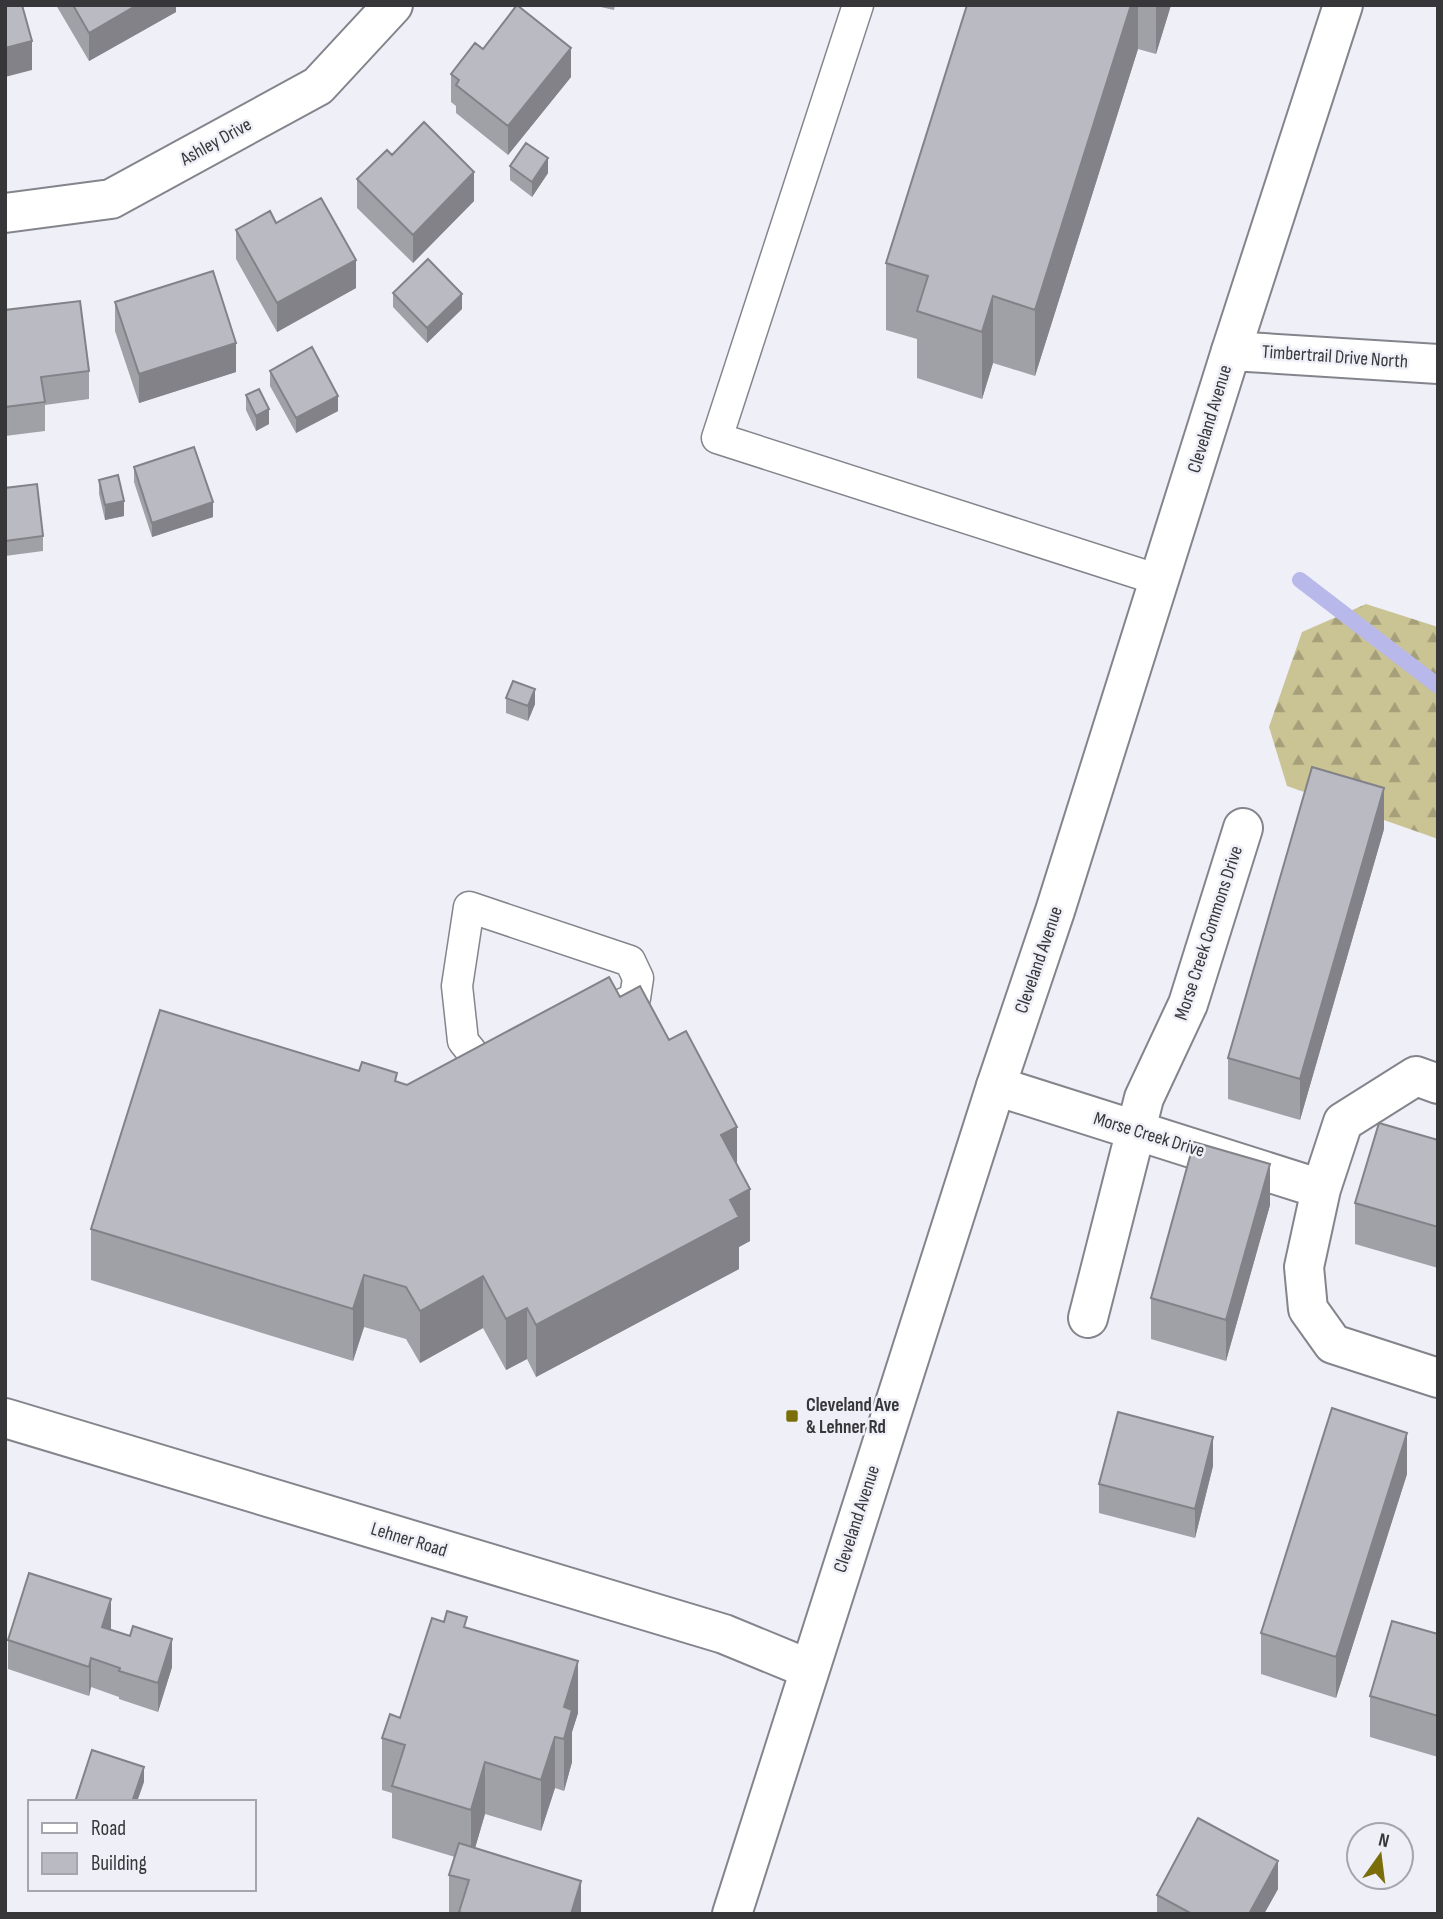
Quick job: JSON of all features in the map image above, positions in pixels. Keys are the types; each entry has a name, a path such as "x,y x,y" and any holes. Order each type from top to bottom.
{"street":[{"name":"Ashley Drive","path":"5,213 111,199 318,86 393,5"},
{"name":"Cleveland Avenue","path":"732,1914 1343,5"},
{"name":"Timbertrail Drive North","path":"1231,351 1438,363"},
{"name":"Morse Creek Commons Drive","path":"1088,1318 1144,1098 1188,1004 1243,828"},
{"path":"1438,1084 1416,1076 1343,1122 1321,1189 1304,1267 1308,1309 1333,1344 1438,1378"},
{"name":"Morse Creek Drive","path":"996,1086 1321,1189"},
{"name":"Lehner Road","path":"5,1418 724,1634 809,1669"}],"lane":[{"path":"858,5 717,438 1159,580"},
{"path":"469,907 630,961 638,978 635,998 505,1061 483,1066 463,1041 457,986 469,907"}],"green space":[{"path":"1366,604 1438,627 1438,839 1287,786 1269,727 1302,632"}],"building":[{"path":"5,5 22,5 32,41 5,48"},
{"path":"73,5 137,5 89,33"},
{"path":"517,5 571,48 508,126 456,85 459,80 451,74 475,43 483,49"},
{"path":"967,5 1131,5 1035,310 993,296 982,332 917,311 928,276 886,263"},
{"path":"424,122 474,172 413,235 357,179 387,150 392,155"},
{"path":"526,143 548,158 532,182 510,166"},
{"path":"321,198 356,260 277,303 236,230 270,211 276,223"},
{"path":"428,259 462,294 427,328 393,293"},
{"path":"213,271 236,343 139,374 115,302"},
{"path":"80,301 89,371 41,377 45,402 5,407 5,310"},
{"path":"312,347 338,396 296,418 270,371"},
{"path":"259,389 269,409 256,416 246,395"},
{"path":"194,447 213,502 152,523 134,467"},
{"path":"118,475 124,501 105,505 99,480"},
{"path":"37,484 43,536 5,541 5,488"},
{"path":"513,681 535,689 528,706 506,698"},
{"path":"1312,767 1384,788 1300,1079 1228,1058"},
{"path":"609,977 620,997 640,986 669,1040 686,1031 737,1127 721,1135 750,1189 730,1200 739,1217 536,1325 527,1308 506,1319 483,1276 420,1311 406,1287 364,1275 353,1309 91,1229 160,1010 359,1071 362,1062 397,1073 395,1081 407,1085"},
{"path":"1379,1123 1438,1140 1438,1227 1355,1203"},
{"path":"1194,1142 1270,1164 1226,1320 1151,1298"},
{"path":"1332,1408 1407,1433 1336,1657 1261,1633"},
{"path":"1118,1412 1213,1437 1195,1509 1099,1484"},
{"path":"29,1573 111,1599 102,1627 130,1636 133,1626 172,1639 158,1683 119,1671 120,1668 91,1658 89,1667 8,1640"},
{"path":"447,1611 467,1617 464,1627 578,1661 564,1707 572,1710 564,1739 555,1737 541,1780 485,1762 471,1810 392,1786 405,1745 382,1738 390,1714 400,1718 432,1618 444,1622"},
{"path":"1392,1621 1438,1634 1438,1716 1370,1696"},
{"path":"92,1750 144,1767 133,1800 76,1800"},
{"path":"1198,1818 1278,1861 1249,1914 1192,1914 1157,1895"},
{"path":"459,1843 581,1881 571,1914 459,1912 469,1880 449,1875"}],"waterway":[{"path":"1300,580 1438,686"}],"place":[{"name":"Cleveland Ave & Lehner Rd","path":"792,1416"}]}
